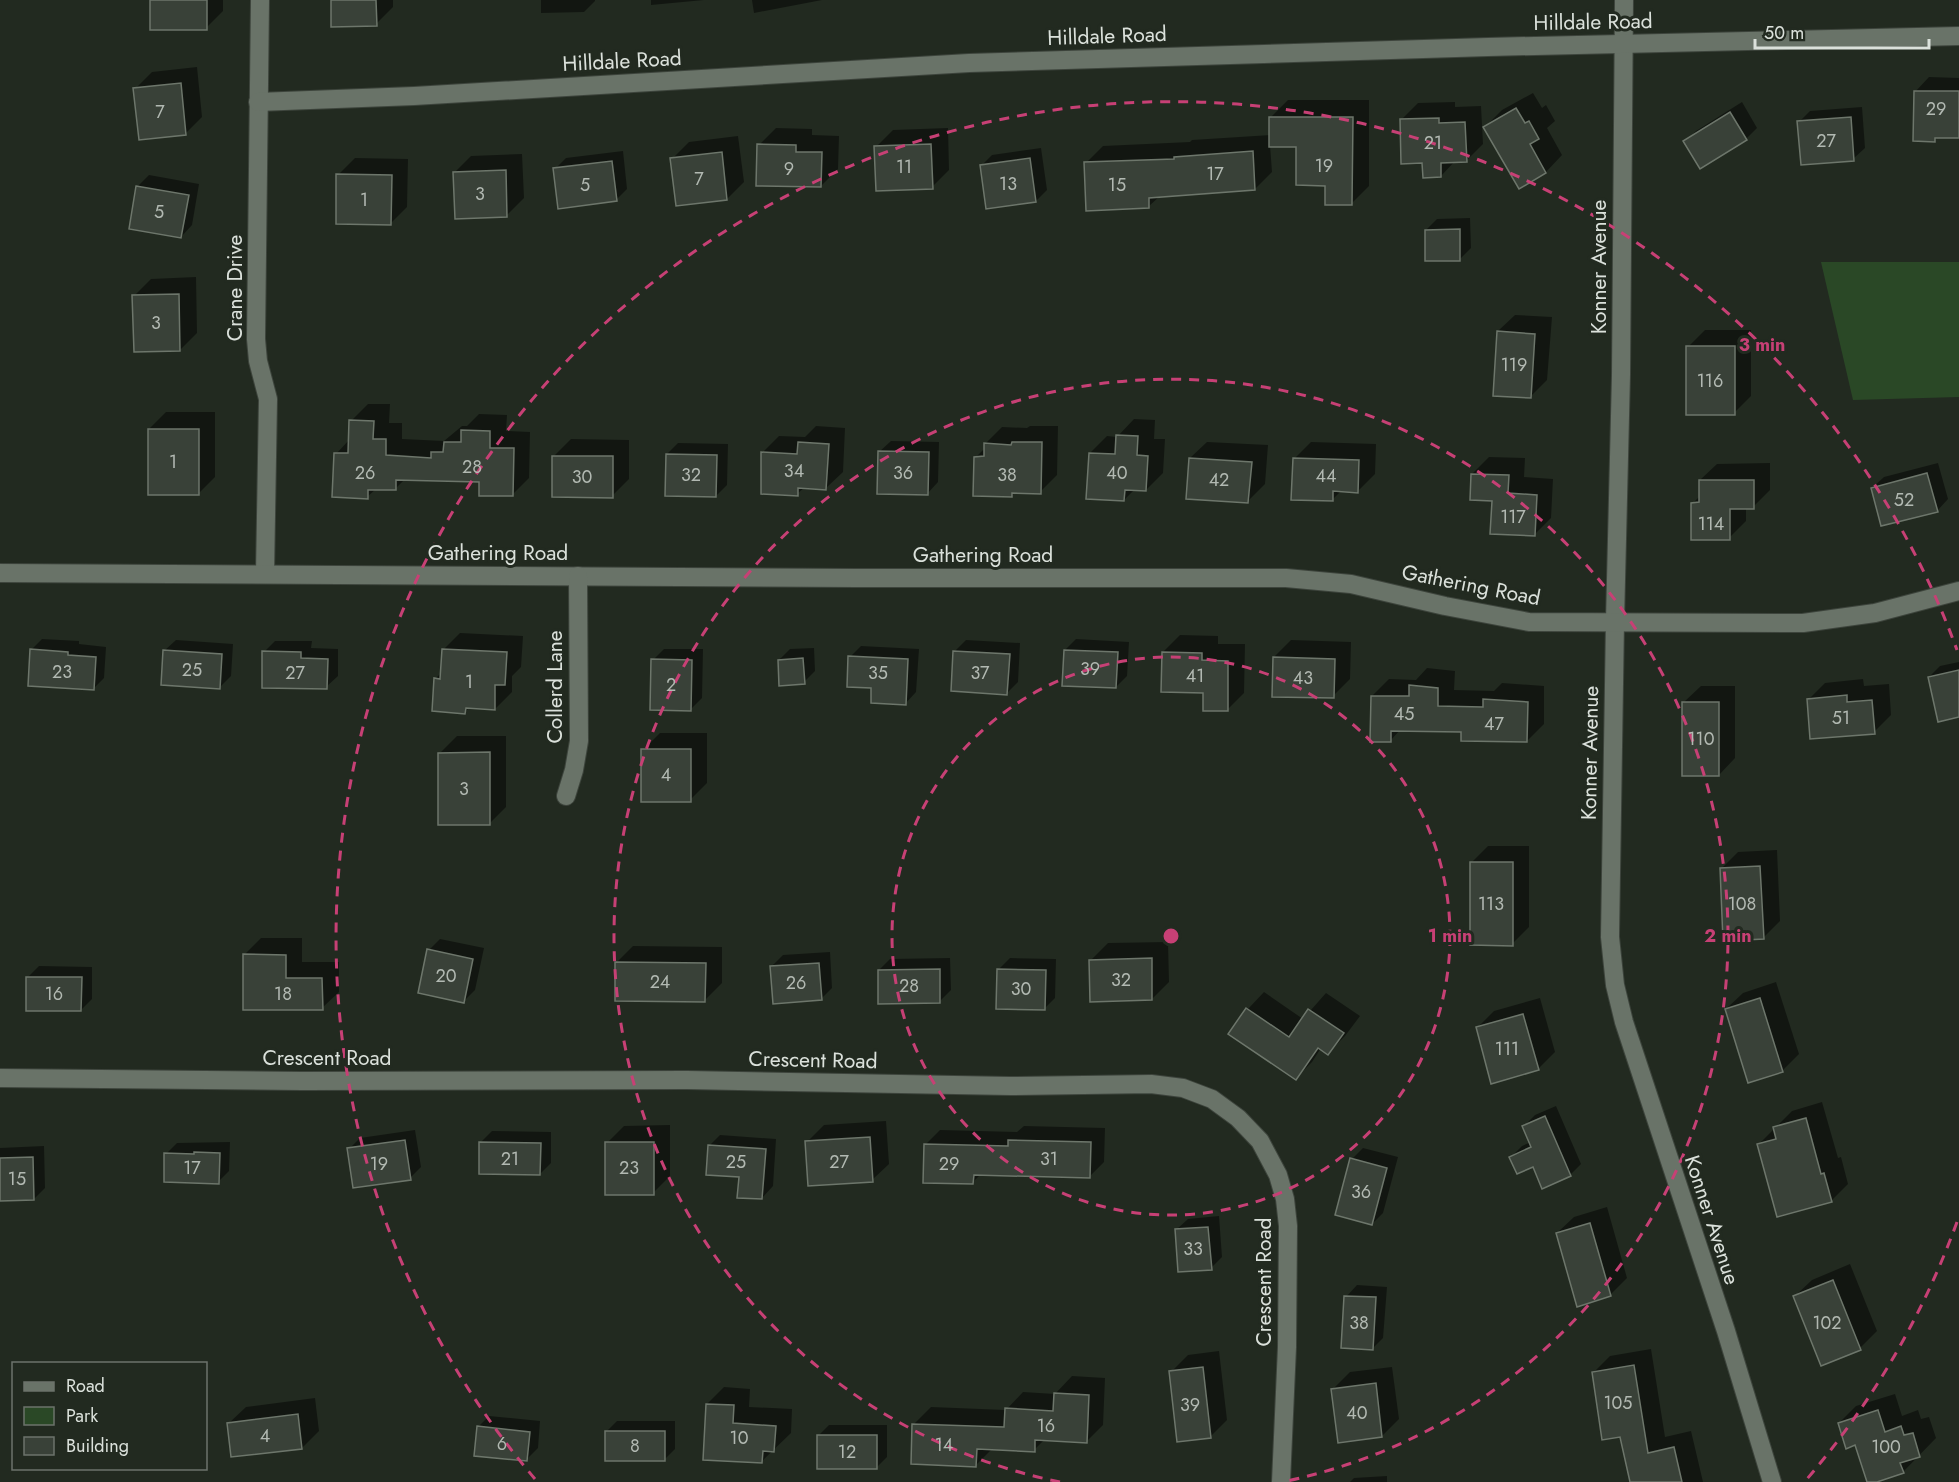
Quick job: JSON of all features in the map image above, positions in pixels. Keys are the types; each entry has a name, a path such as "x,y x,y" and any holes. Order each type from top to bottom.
{"street":[{"name":"Crane Drive","path":"260,0 256,339 258,361 268,399 265,574"},
{"name":"Konner Avenue","path":"1624,0 1621,375 1610,937 1614,985 1624,1022 1726,1331 1772,1482"},
{"name":"Hilldale Road","path":"258,102 426,95 969,63 1959,36"},
{"name":"Gathering Road","path":"0,573 1286,578 1351,584 1445,606 1530,622 1803,623 1875,613 1959,591"},
{"name":"Collerd Lane","path":"566,796 574,770 579,741 578,576"},
{"name":"Crescent Road","path":"0,1078 291,1081 687,1080 1010,1086 1151,1084 1182,1088 1212,1099 1238,1118 1252,1133 1268,1155 1278,1175 1285,1199 1288,1226 1287,1347 1281,1482"}],"green space":[{"path":"1821,262 1959,262 1959,397 1853,400"}],"building":[{"path":"150,0 207,0 207,30 150,30"},
{"path":"331,0 376,0 377,26 331,27"},
{"path":"181,83 186,135 139,140 133,88"},
{"path":"1914,91 1959,91 1959,138 1935,138 1935,142 1913,141"},
{"path":"1516,108 1525,123 1529,121 1539,139 1530,144 1546,173 1519,189 1483,127"},
{"path":"1730,112 1747,140 1700,169 1683,141"},
{"path":"1269,117 1353,117 1352,205 1325,205 1325,186 1296,185 1296,147 1269,147"},
{"path":"1851,117 1854,161 1801,165 1797,121"},
{"path":"1439,118 1439,123 1465,122 1467,162 1441,163 1441,177 1423,178 1422,163 1401,164 1400,119"},
{"path":"757,144 796,145 796,152 822,152 821,187 756,186"},
{"path":"931,144 933,189 876,191 874,146"},
{"path":"1253,151 1255,190 1149,198 1149,208 1086,211 1084,162 1174,159 1174,157"},
{"path":"722,152 727,200 676,206 670,158"},
{"path":"1030,158 1036,202 986,209 980,165"},
{"path":"612,161 617,201 558,209 553,168"},
{"path":"506,170 507,217 455,219 453,172"},
{"path":"336,174 392,175 391,225 336,224"},
{"path":"136,186 189,195 181,238 129,229"},
{"path":"1460,229 1460,261 1425,261 1425,230"},
{"path":"179,294 180,351 134,352 132,295"},
{"path":"1497,331 1535,334 1531,398 1493,396"},
{"path":"1686,346 1735,346 1735,415 1686,415"},
{"path":"349,420 374,421 373,439 386,439 386,455 431,458 431,452 443,452 444,442 461,442 461,430 490,431 490,448 514,448 513,496 479,496 479,482 396,480 396,490 368,490 368,499 332,497 334,453 348,453"},
{"path":"148,429 199,429 199,495 148,495"},
{"path":"1116,435 1138,436 1137,455 1148,456 1146,491 1125,490 1124,501 1086,499 1089,453 1115,454"},
{"path":"798,442 829,444 826,490 798,488 798,496 761,494 761,452 797,454"},
{"path":"1012,442 1042,442 1041,494 1012,493 1012,497 973,496 974,457 984,456 984,443 1011,445"},
{"path":"878,451 929,452 928,495 877,494"},
{"path":"666,454 717,455 716,497 665,496"},
{"path":"552,456 613,456 613,498 552,497"},
{"path":"1189,458 1252,462 1248,503 1186,499"},
{"path":"1293,458 1359,460 1358,493 1333,491 1333,501 1291,500"},
{"path":"1927,473 1938,512 1881,526 1871,488"},
{"path":"1471,474 1509,475 1508,493 1537,495 1535,536 1490,534 1492,501 1470,500"},
{"path":"1699,480 1754,480 1754,509 1730,509 1730,540 1691,540 1691,503 1699,502"},
{"path":"30,649 96,657 94,690 28,686"},
{"path":"442,649 507,652 505,685 495,685 495,710 466,708 465,714 432,711 434,678 440,679"},
{"path":"163,650 222,654 220,689 161,685"},
{"path":"1064,650 1118,652 1116,688 1062,686"},
{"path":"262,651 301,652 301,658 328,659 327,689 262,688"},
{"path":"953,651 1010,654 1007,695 951,691"},
{"path":"1162,652 1202,653 1202,660 1228,661 1228,711 1203,711 1203,693 1161,692"},
{"path":"848,656 908,659 906,705 871,703 871,688 847,687"},
{"path":"1273,657 1335,659 1334,698 1272,697"},
{"path":"803,658 805,684 779,686 778,660"},
{"path":"651,659 692,660 691,711 650,710"},
{"path":"1959,670 1959,717 1938,722 1928,677"},
{"path":"1409,685 1438,688 1438,706 1483,707 1483,699 1528,702 1527,742 1461,741 1461,732 1391,731 1391,742 1370,742 1371,696 1409,696"},
{"path":"1847,695 1847,702 1872,700 1875,734 1810,739 1807,699"},
{"path":"1682,702 1719,702 1719,776 1682,776"},
{"path":"641,749 691,749 691,802 641,802"},
{"path":"490,752 490,825 438,825 438,753"},
{"path":"1470,862 1513,862 1513,946 1470,945"},
{"path":"1760,866 1764,939 1723,941 1720,868"},
{"path":"427,949 473,959 464,1003 418,993"},
{"path":"243,954 286,955 286,978 322,978 323,1010 243,1010"},
{"path":"1152,958 1152,1000 1090,1002 1089,960"},
{"path":"615,962 706,963 705,1002 615,1001"},
{"path":"819,963 822,1000 773,1004 770,966"},
{"path":"940,969 940,1003 878,1004 878,970"},
{"path":"997,969 1046,970 1045,1010 996,1009"},
{"path":"26,977 82,977 81,1011 26,1011"},
{"path":"1760,998 1783,1072 1748,1083 1725,1009"},
{"path":"1246,1008 1289,1037 1308,1009 1344,1033 1328,1055 1318,1048 1296,1080 1228,1034"},
{"path":"1523,1014 1539,1070 1491,1084 1476,1027"},
{"path":"1545,1116 1571,1176 1542,1189 1533,1167 1517,1174 1509,1157 1531,1147 1522,1126"},
{"path":"1806,1118 1821,1174 1824,1173 1832,1202 1777,1217 1757,1144 1776,1139 1773,1127"},
{"path":"870,1137 873,1182 808,1186 805,1141"},
{"path":"405,1140 411,1180 353,1188 347,1148"},
{"path":"1008,1140 1091,1142 1090,1178 974,1175 973,1184 923,1183 924,1144 1008,1146"},
{"path":"479,1142 541,1143 540,1175 479,1174"},
{"path":"605,1142 654,1142 654,1195 605,1195"},
{"path":"708,1145 766,1149 762,1199 737,1198 739,1177 706,1175"},
{"path":"194,1152 220,1153 219,1184 164,1182 164,1153 194,1154"},
{"path":"33,1157 34,1200 0,1201 0,1158"},
{"path":"1350,1158 1387,1168 1372,1225 1335,1215"},
{"path":"1590,1223 1611,1296 1577,1307 1556,1233"},
{"path":"1208,1227 1212,1270 1178,1272 1175,1229"},
{"path":"1833,1280 1861,1350 1821,1366 1793,1296"},
{"path":"1344,1296 1376,1297 1373,1350 1341,1348"},
{"path":"1634,1365 1648,1453 1674,1447 1682,1482 1630,1482 1620,1437 1602,1440 1592,1372"},
{"path":"1203,1367 1211,1438 1177,1442 1169,1371"},
{"path":"1376,1383 1382,1437 1338,1443 1331,1389"},
{"path":"1054,1393 1089,1395 1087,1443 1035,1440 1035,1452 977,1449 976,1467 911,1464 912,1424 1004,1427 1005,1408 1053,1411"},
{"path":"706,1404 734,1405 733,1423 776,1426 774,1452 763,1451 762,1463 703,1460"},
{"path":"1878,1410 1885,1432 1901,1426 1904,1435 1913,1433 1920,1457 1900,1463 1904,1473 1877,1482 1867,1482 1855,1445 1846,1449 1838,1423"},
{"path":"298,1414 302,1449 231,1457 227,1423"},
{"path":"477,1426 530,1432 527,1461 474,1456"},
{"path":"605,1431 665,1431 665,1461 605,1461"},
{"path":"817,1435 877,1435 877,1469 817,1469"}]}
